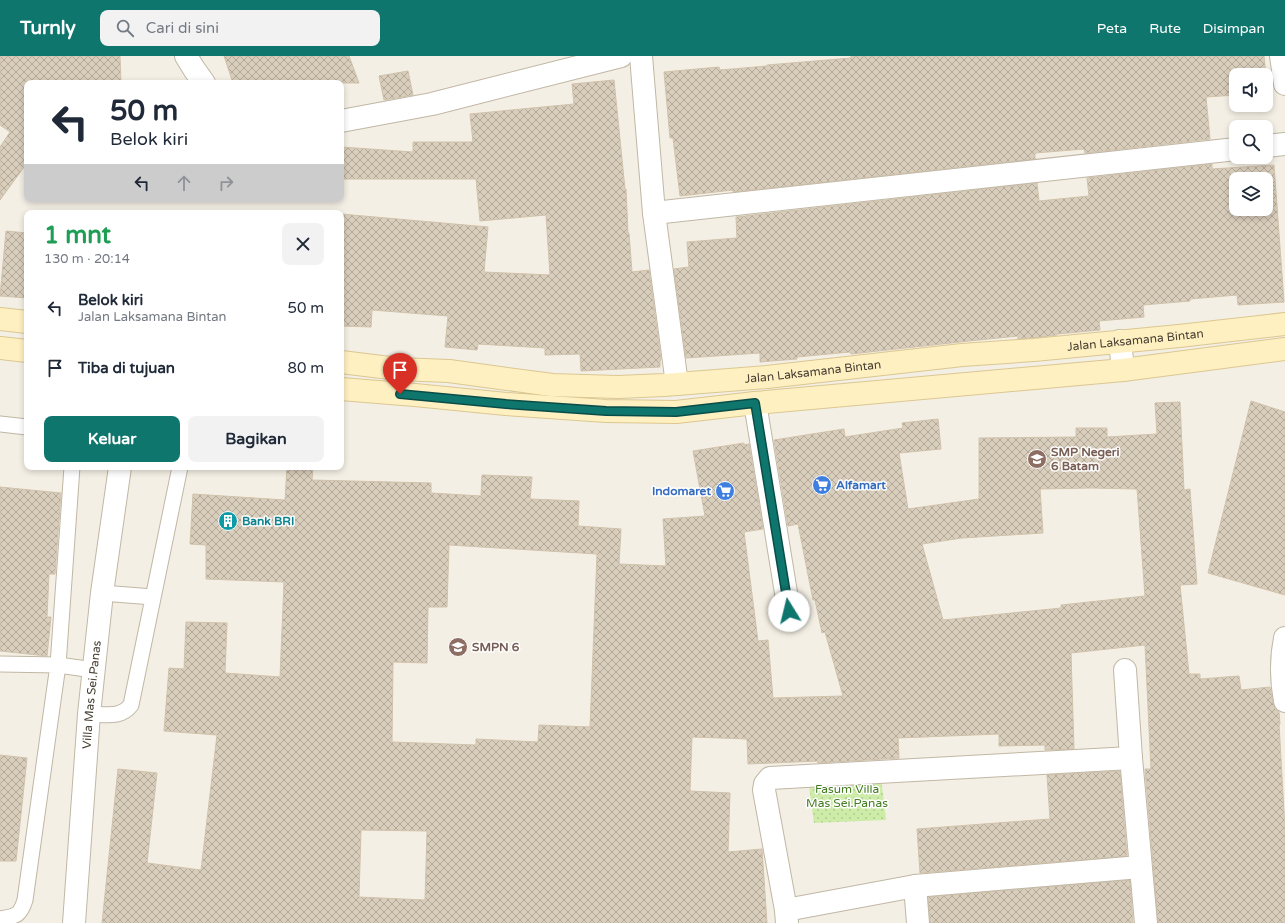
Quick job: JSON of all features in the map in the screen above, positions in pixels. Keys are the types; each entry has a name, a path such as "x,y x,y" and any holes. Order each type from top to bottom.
{"main road":[{"path":"0,319 24,322"},
{"name":"Jalan Laksamana Bintan","path":"344,362 398,369 448,371 552,385 618,387 767,377 962,355 1034,350 1285,324"},
{"path":"0,348 24,350"},
{"path":"344,389 506,404 606,411 676,412 755,403 1123,370 1285,349"}],"street":[{"path":"186,56 202,80"},
{"path":"344,120 432,104 621,56"},
{"path":"641,56 654,213 677,384"},
{"path":"1281,56 1285,84"},
{"path":"1273,145 1285,144"},
{"path":"654,213 1229,150"},
{"path":"1120,341 1123,370"},
{"path":"755,403 789,611"},
{"name":"Villa Mas Sei.Panas","path":"74,923 89,714 102,593 120,470"},
{"path":"1285,638 1282,664 1285,701"},
{"path":"1125,670 1140,867 1146,923"},
{"path":"1131,758 770,778 765,784 764,790 786,917 915,886 1140,867"},
{"path":"915,886 918,923"}],"lane":[{"path":"0,424 24,427"},
{"path":"0,919 14,916 22,910 25,900 58,665 72,470"},
{"path":"89,714 118,715 126,712 131,705 179,470"},
{"path":"102,593 153,597"},
{"path":"0,664 58,665 94,670"}],"green space":[{"name":"Fasum Villa Mas Sei.Panas","path":"880,769 886,820 814,823 807,771"}],"building":[{"path":"0,56 120,56 121,80 24,80 24,167 0,200 0,147 10,132 0,125"},
{"path":"224,56 349,56 359,83 344,83 344,80 232,80"},
{"path":"851,56 1264,56 1265,68 1229,68 1229,95 1206,97 1210,139 1085,153 1084,149 1035,153 1035,159 733,192 733,190 680,196 673,138 670,138 664,72 719,67 720,70 851,58"},
{"path":"408,71 413,95 384,100 379,76"},
{"path":"614,80 626,189 632,272 649,270 661,360 660,367 581,371 580,354 545,355 545,348 478,344 477,350 445,347 448,316 372,310 371,327 344,326 344,214 488,227 484,272 550,275 546,215 480,221 476,179 344,179 344,147 413,152 413,142 473,142 470,114 574,104 572,84"},
{"path":"1212,164 1212,169 1274,165 1284,302 1238,305 1237,295 1143,305 1144,317 1099,321 1100,330 1033,338 1018,339 1018,336 851,354 850,352 797,357 797,359 760,362 760,353 686,358 674,269 689,267 687,242 737,238 736,217 1037,183 1039,201 1089,196 1087,178"},
{"path":"6,231 24,233 24,298 0,296"},
{"path":"1251,401 1285,412 1285,595 1208,573"},
{"path":"1180,402 1184,490 1190,489 1197,584 1180,585 1189,674 1200,674 1200,679 1239,676 1241,690 1270,687 1275,709 1279,712 1285,828 1285,923 1158,923 1145,769 1151,769 1145,645 1071,653 1074,749 1045,750 1045,745 999,746 999,734 898,738 899,758 818,763 818,761 748,764 747,739 692,737 690,791 730,793 728,852 762,849 767,923 102,923 118,769 157,773 147,863 201,870 217,735 164,731 169,668 184,669 186,622 227,623 225,673 280,677 284,582 206,579 206,545 190,544 193,494 285,500 287,470 313,470 312,480 431,483 431,493 481,496 482,475 532,477 530,499 579,501 578,526 621,529 619,564 666,566 663,519 705,516 693,451 744,443 744,445 749,444 763,529 744,532 758,641 768,640 773,698 843,696 825,632 822,633 815,600 813,600 798,524 788,526 774,440 844,429 845,437 903,428 902,423 938,419 941,449 899,453 908,509 979,499 979,438 1076,437 1076,428 1107,428 1107,437 1157,434 1155,403","holes":["1040,489 1137,489 1145,596 1061,605 1061,608 943,620 922,544 962,538 1043,533","449,545 597,554 590,727 539,725 538,742 476,739 476,745 392,742 393,662 427,663 428,607 447,607","361,830 427,831 425,900 359,897"]},
{"path":"0,487 61,493 55,574 49,574 47,617 51,617 47,656 0,651"},
{"path":"0,755 27,758 16,861 0,861"},
{"path":"1120,771 1127,856 920,873 917,829 1050,819 1047,775"},
{"path":"1130,880 1133,923 930,923 928,897"}],"place":[{"name":"SMP Negeri 6 Batam","path":"1037,459"},
{"name":"Alfamart","path":"822,485"},
{"name":"Indomaret","path":"725,491"},
{"name":"Bank BRI","path":"228,521"},
{"name":"SMPN 6","path":"458,647"}],"route":[{"path":"400,394 506,404 606,411 676,412 755,403 789,611"}]}
